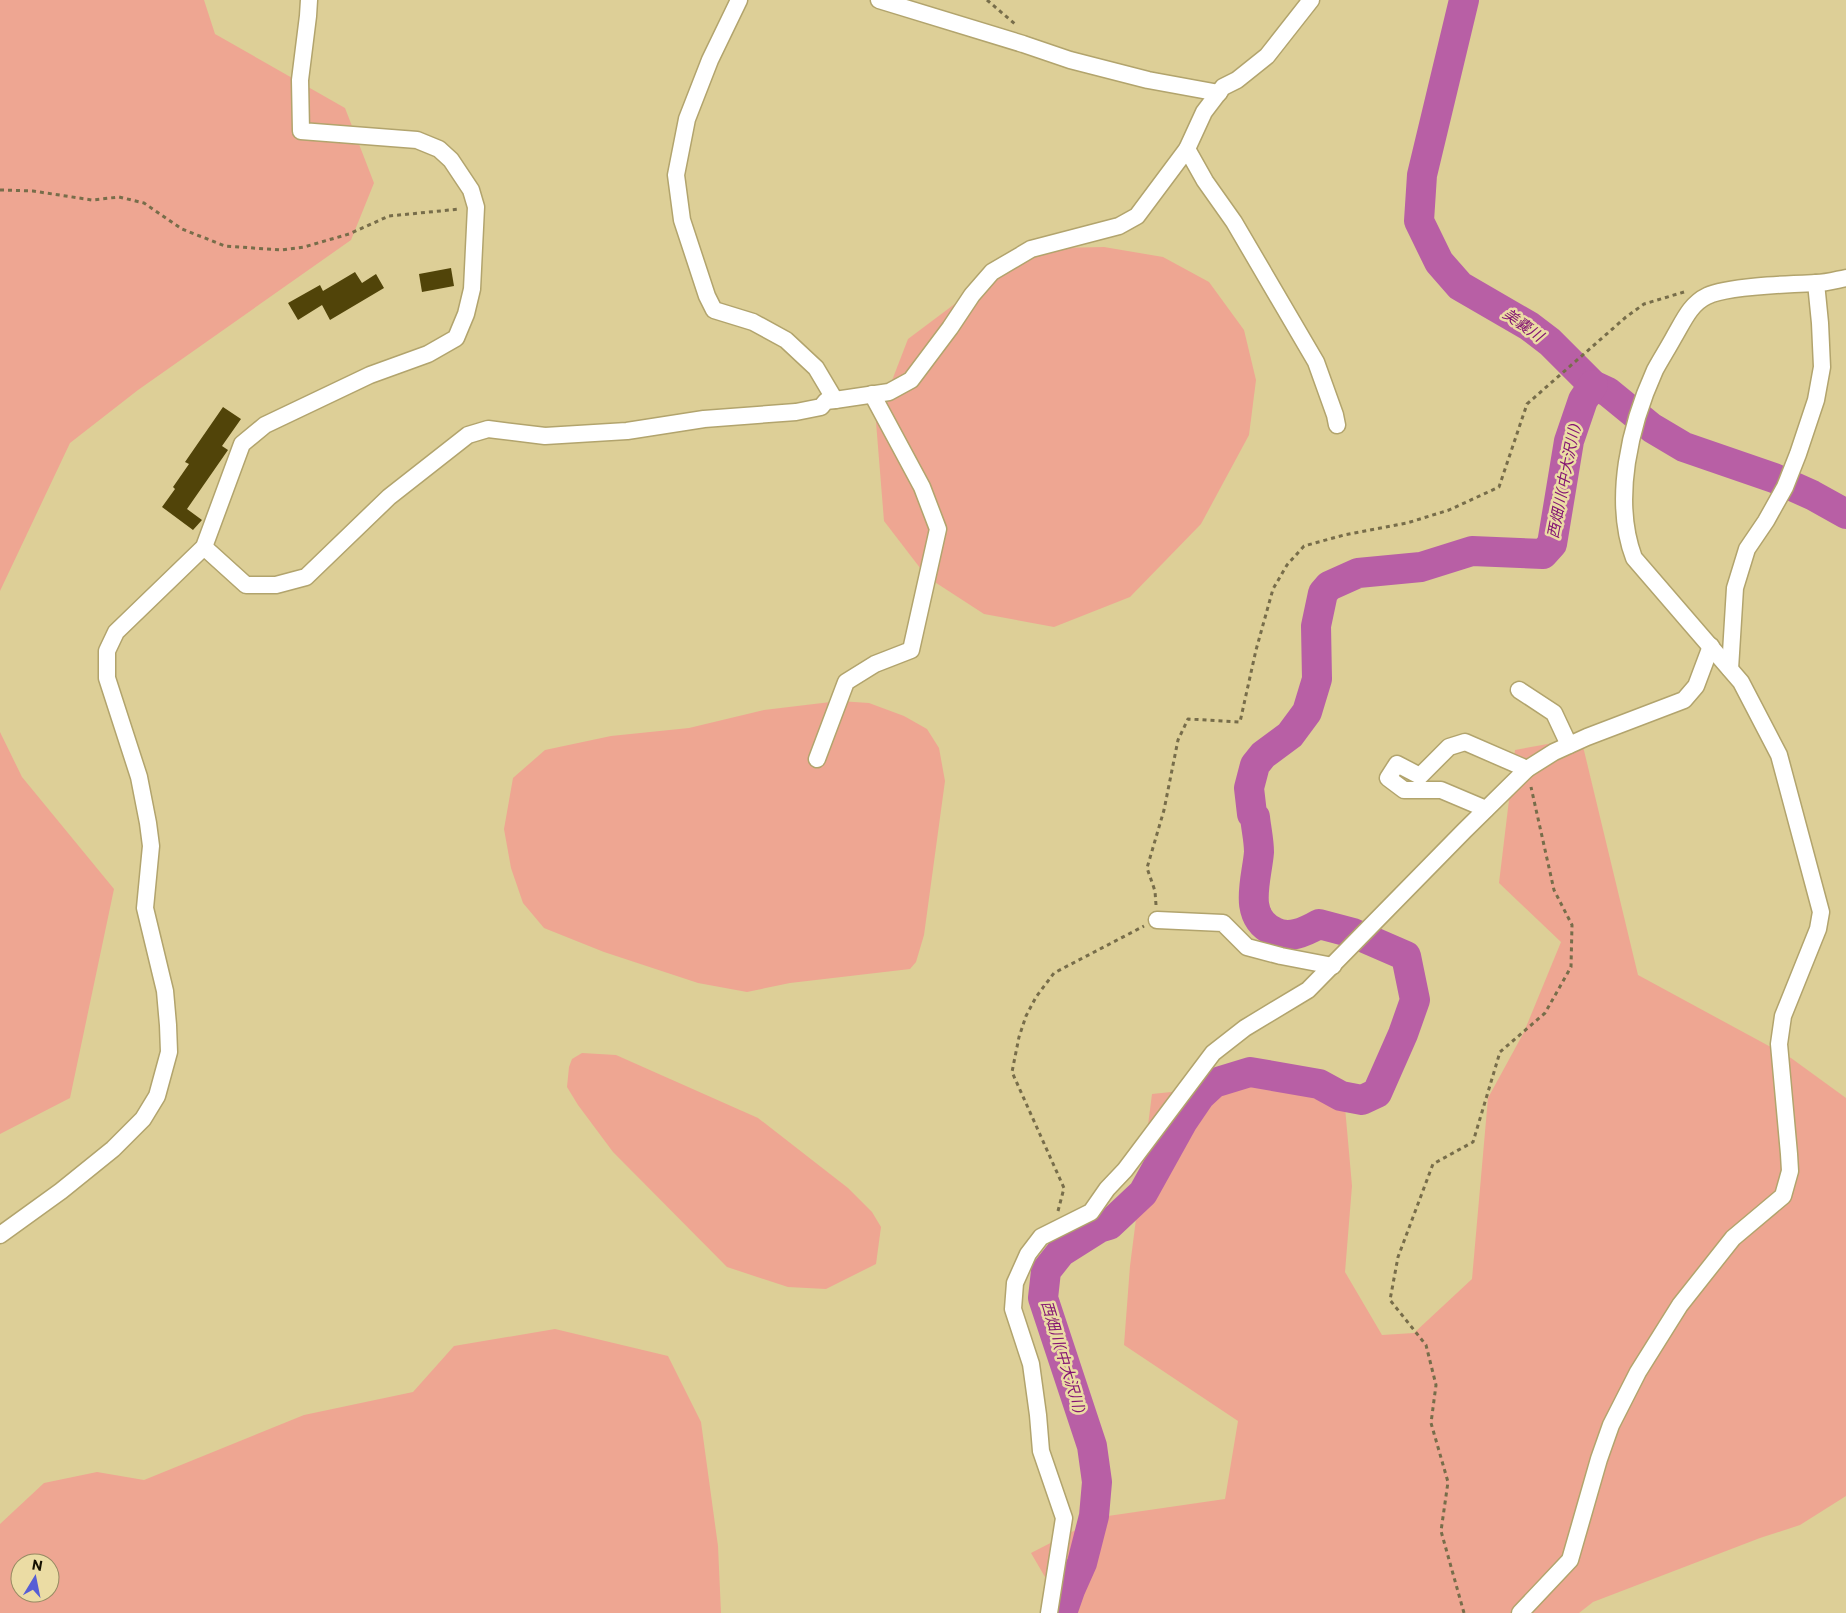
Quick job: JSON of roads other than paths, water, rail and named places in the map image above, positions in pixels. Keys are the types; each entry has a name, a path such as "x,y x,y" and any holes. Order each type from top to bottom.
{"street":[{"path":"0,1235 61,1191 113,1149 142,1119 158,1096 168,1052 165,991 145,908 151,846 148,823 139,777 107,678 107,651 116,632 204,547 242,444 265,425 370,375 428,354 456,338 466,314 472,289 476,207 471,190 451,160 439,149 417,140 301,131 300,80 309,0"},
{"path":"739,0 710,60 687,119 676,175 682,220 707,296 714,310 753,322 786,340 816,368 835,400"},
{"path":"879,0 1070,60 1148,80 1219,92"},
{"path":"204,547 246,585 276,585 306,577 388,497 468,435 488,429 546,436 627,432 704,419 796,412 821,407 826,402 835,400 888,392 911,380 972,295 992,272 1031,248 1119,226 1137,216 1187,149 1204,112 1223,87 1237,80 1267,56 1311,0"},
{"path":"1187,149 1205,180 1234,222 1316,362 1337,425"},
{"path":"1520,1613 1570,1560 1608,1433 1638,1372 1680,1305 1733,1238 1784,1196 1790,1172 1779,1044 1784,1016 1818,928 1821,912 1779,755 1741,682 1634,558 1628,541 1623,504 1631,440 1644,398 1659,364 1693,306 1707,296 1727,290 1816,283 1846,278"},
{"path":"1730,669 1735,588 1747,549 1766,521 1785,487 1816,400 1822,367 1816,283"},
{"path":"817,759 846,682 875,664 911,650 938,529 922,487 872,394"},
{"path":"1049,1613 1064,1518 1041,1451 1031,1364 1013,1309 1015,1283 1028,1254 1041,1237 1091,1212 1213,1053 1245,1028 1308,990 1527,769 1569,745 1684,700 1696,686 1710,646"},
{"path":"1520,690 1554,713 1569,745"},
{"path":"1486,809 1441,790 1404,790 1388,778 1397,764 1420,776 1449,747 1465,742 1527,769"},
{"path":"1157,920 1223,923 1247,946 1281,956 1333,966"}],"waterway":[{"name":"美嚢川","path":"1464,0 1422,175 1419,221 1439,262 1460,286 1529,326 1550,342 1593,385 1608,392 1652,428 1684,447 1774,478 1812,495 1846,514"},
{"name":"西畑川(中大沢川)","path":"1062,1613 1082,1563 1094,1516 1097,1482 1092,1446 1043,1298 1046,1271 1061,1252 1099,1228 1109,1225 1143,1193 1183,1121 1200,1096 1214,1083 1250,1072 1319,1084 1341,1096 1362,1100 1377,1093 1403,1034 1415,1000 1406,956 1353,933 1319,924 1296,934 1279,934 1263,924 1257,916 1254,907 1254,885 1259,848 1249,788 1255,765 1263,755 1290,735 1307,712 1317,679 1316,626 1323,593 1329,586 1358,573 1421,567 1472,551 1543,554 1552,544 1569,441 1583,400 1593,385"}]}
